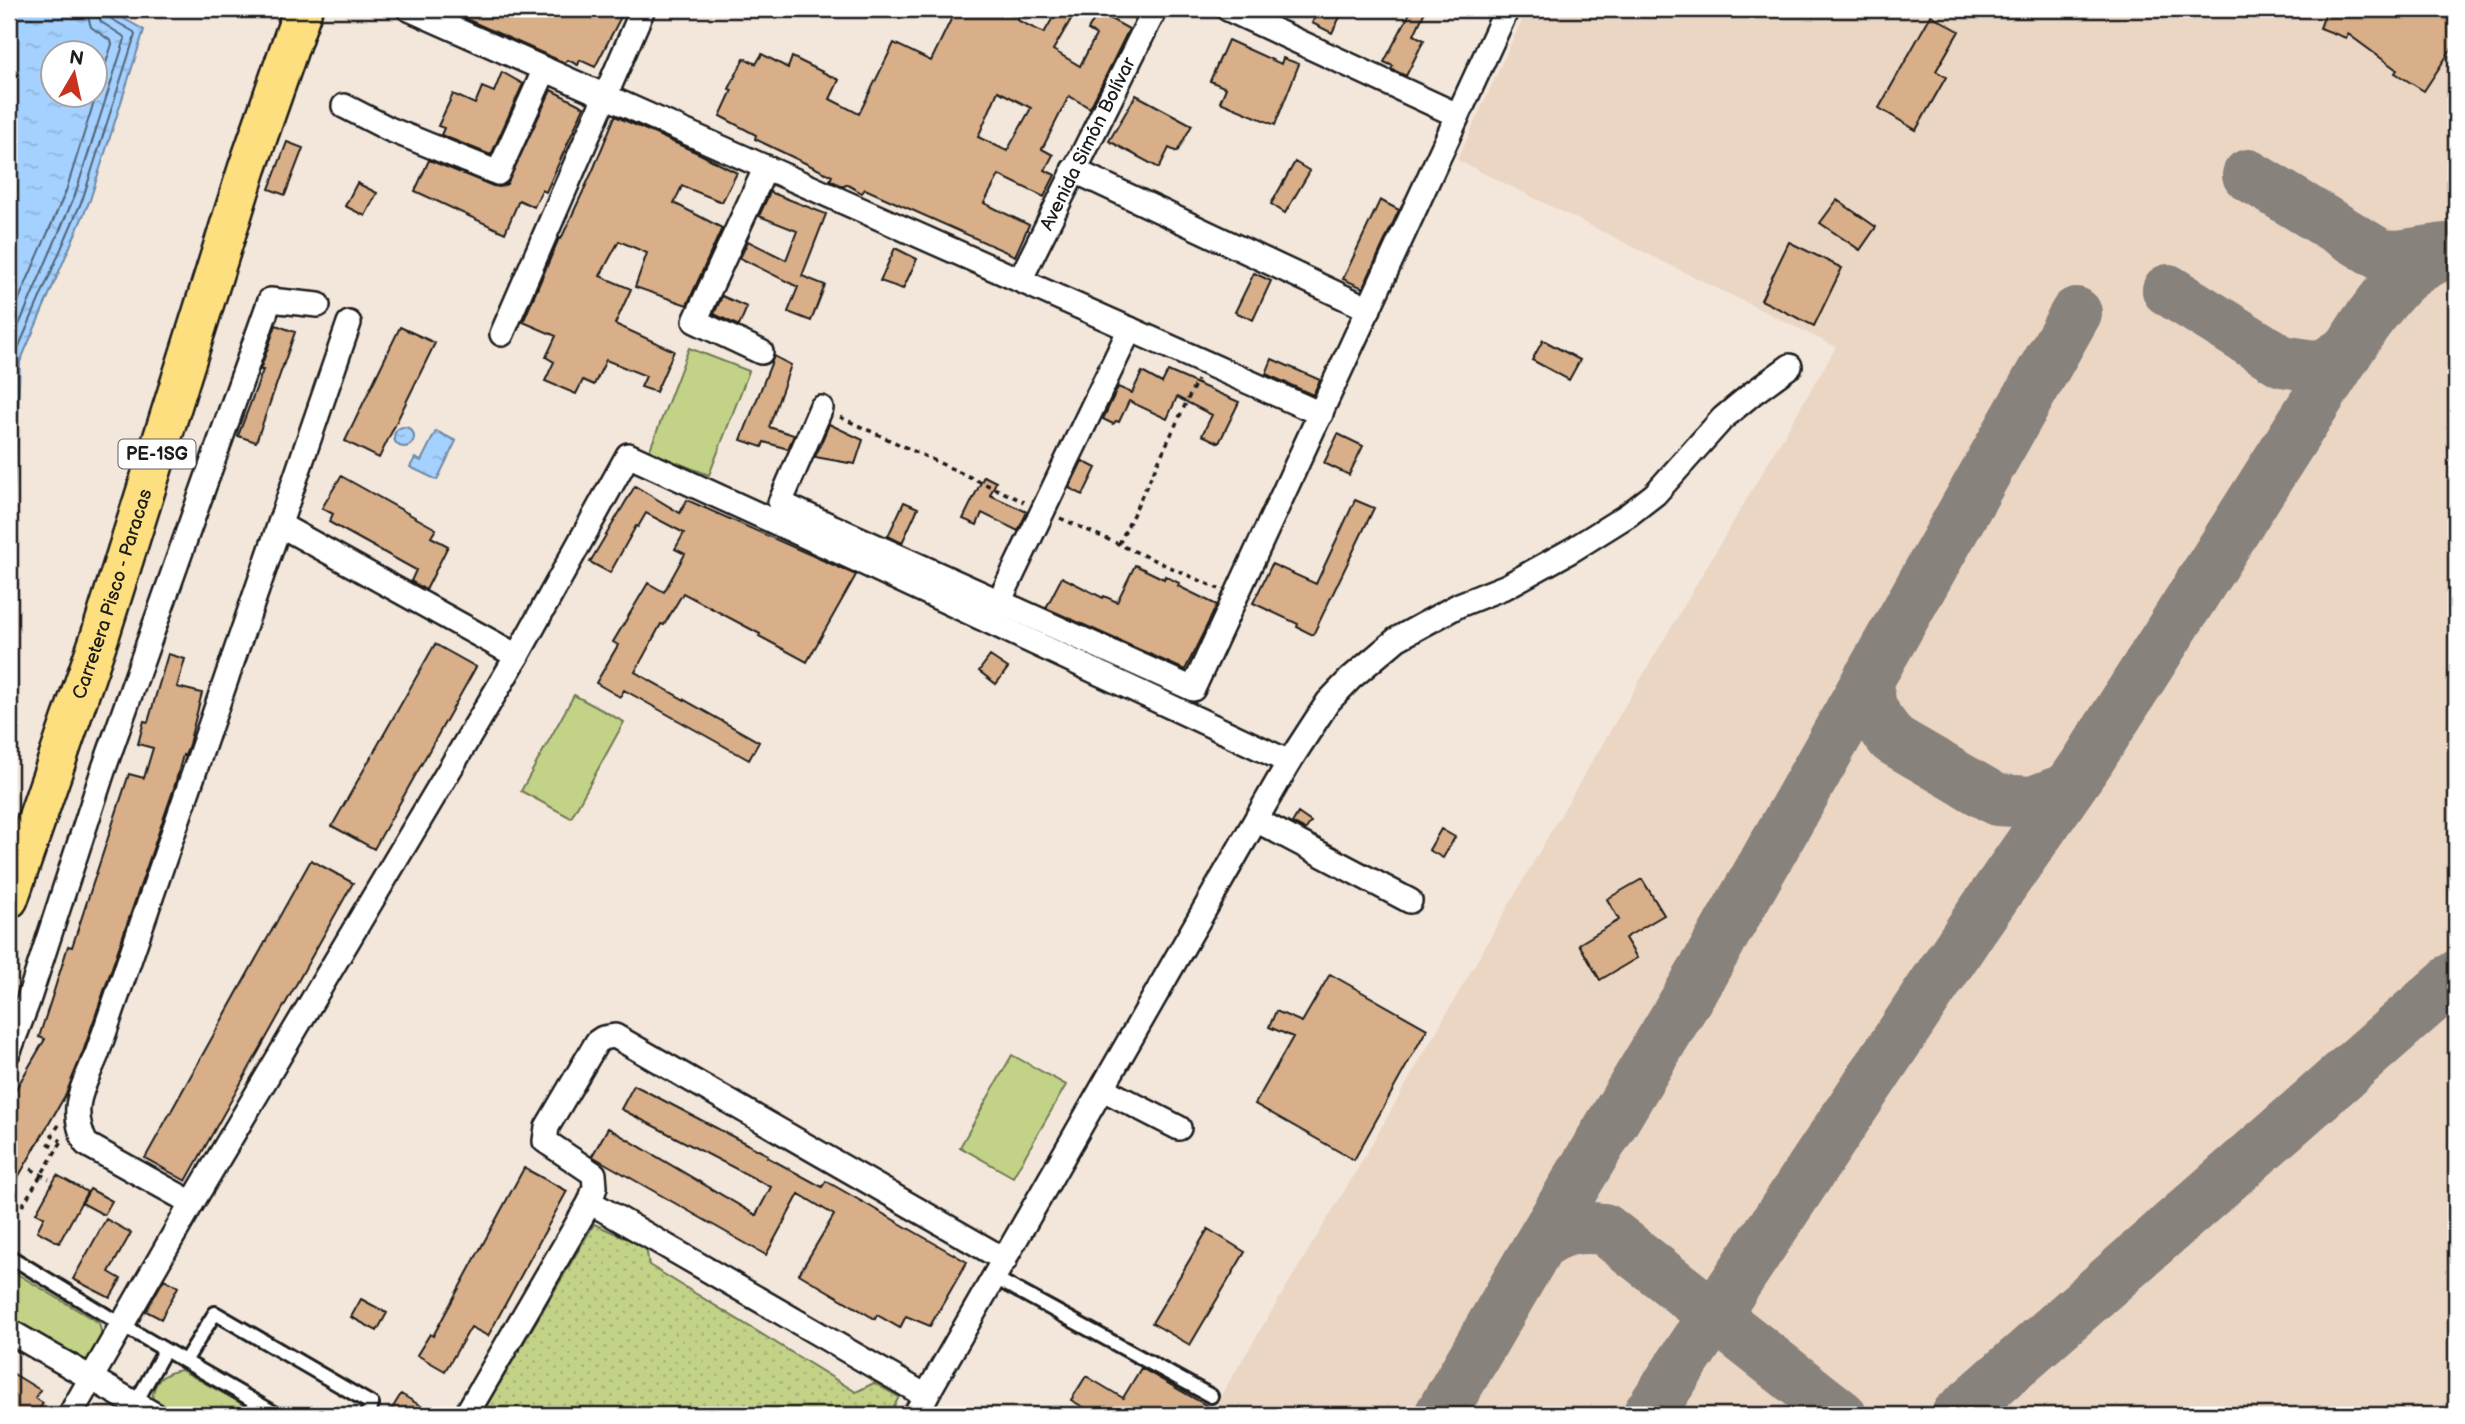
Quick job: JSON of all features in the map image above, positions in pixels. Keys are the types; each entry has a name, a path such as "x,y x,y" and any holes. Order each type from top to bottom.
{"main road":[{"name":"Carretera Pisco - Paracas","path":"9,899 100,636 247,169 303,9"}],"street":[{"path":"409,9 1321,414"},
{"path":"502,334 643,9"},
{"name":"Avenida Simón Bolívar","path":"1020,280 1155,9"},
{"path":"1227,9 1457,115"},
{"path":"821,408 780,503 1193,689 1507,9"},
{"path":"344,106 389,129 498,173 545,69"},
{"path":"761,352 695,321 765,167"},
{"path":"1073,170 1369,309"},
{"path":"9,1051 108,757 270,300 318,305"},
{"path":"192,1203 86,1144 77,1126 77,1107 349,323"},
{"path":"999,602 1130,329"},
{"path":"590,1202 921,1406 1289,762 1328,702 1351,678 1397,639 1459,604 1507,586 1572,550 1628,514 1655,494 1723,418 1790,366"},
{"path":"70,1415 192,1203 517,656 628,455 1289,762"},
{"path":"280,525 517,656"},
{"path":"1256,820 1410,901"},
{"path":"466,1415 590,1202 595,1188 594,1174 545,1141 547,1127 597,1042 604,1038 615,1036 1000,1269"},
{"path":"1103,1089 1179,1128"},
{"path":"9,1331 155,1415"}],"lane":[{"path":"9,1256 278,1415"},
{"path":"1000,1269 1211,1396"},
{"path":"185,1361 215,1313 372,1404 366,1415"},
{"path":"135,1404 165,1350"}],"path":[{"path":"1119,544 1207,363"},
{"path":"22,1206 62,1141"},
{"path":"48,1143 57,1148"},
{"path":"31,1169 49,1179"}],"shaded area":[{"path":"1527,9 2456,9 2456,1415 1209,1415 1358,1168 1550,833 1836,347 1457,160"}],"green space":[{"path":"689,348 749,371 709,475 649,452"},
{"path":"574,695 624,722 571,818 521,791"},
{"path":"1012,1055 1066,1085 1013,1177 960,1147"},
{"path":"594,1224 646,1247 649,1265 856,1392 874,1383 899,1397 889,1415 481,1415"},
{"path":"9,1269 99,1323 102,1340 97,1356 85,1360 72,1358 9,1319"},
{"path":"181,1370 262,1415 175,1415 152,1402 159,1380 168,1373"}],"water":[{"path":"9,9 107,9 144,30 90,200 20,362 9,606"},
{"path":"400,427 408,427 414,437 408,447 400,447 394,441 394,433"},
{"path":"436,431 456,441 437,480 410,467 415,458 421,461"}],"building":[{"path":"444,9 625,9 595,67 580,60 578,65 568,60 565,63"},
{"path":"956,9 1023,9 1017,20 1044,33 1058,9 1077,9 1053,50 1080,66 1096,35 1088,30 1098,12 1129,29 1090,108 1069,96 1042,149 1053,155 1045,170 1055,175 1044,197 999,175 984,203 1029,225 1015,256 865,189 862,193 846,184 844,187 830,180 832,176 755,139 756,135 720,116 744,58 756,64 762,54 788,68 792,57 839,80 830,99 859,114 894,43 931,61","holes":["998,91 1031,108 1007,151 978,137"]},
{"path":"1319,9 1344,9 1332,33 1312,23"},
{"path":"1412,9 1426,9 1414,35 1424,40 1406,76 1391,69 1393,66 1384,62"},
{"path":"2327,9 2456,9 2456,42 2424,91 2395,73 2397,70 2348,34 2346,38 2320,28"},
{"path":"1931,15 1959,31 1936,71 1946,77 1916,130 1879,108"},
{"path":"1228,40 1281,64 1283,58 1299,64 1275,125 1220,102 1226,88 1210,81"},
{"path":"502,72 523,84 491,155 441,135 444,128 438,126 453,94 475,104 482,87 494,92"},
{"path":"551,90 584,107 546,192 542,190 534,207 519,200 505,233 415,191 429,160 493,186 507,184"},
{"path":"1136,95 1192,125 1177,152 1169,148 1159,168 1109,141"},
{"path":"615,116 737,173 722,202 682,186 674,203 722,228 687,305 635,287 647,253 619,241 600,276 631,289 615,324 674,351 656,392 641,387 646,376 606,360 594,385 583,380 576,394 545,381 554,362 546,357 556,336 523,322"},
{"path":"287,142 303,148 285,195 269,189"},
{"path":"1295,162 1310,171 1285,213 1271,204"},
{"path":"357,183 377,193 365,216 345,206"},
{"path":"770,192 826,214 802,276 825,285 811,321 788,312 798,287 740,258 748,241 786,260 797,231 759,216"},
{"path":"1380,200 1399,210 1363,288 1343,279"},
{"path":"1837,200 1876,227 1860,250 1820,223"},
{"path":"1789,242 1842,268 1814,326 1761,300"},
{"path":"895,248 917,259 903,289 880,281"},
{"path":"1254,273 1271,281 1253,320 1235,312"},
{"path":"722,296 747,307 739,326 714,314"},
{"path":"276,325 295,332 256,442 238,436 263,370 260,370"},
{"path":"400,327 435,343 379,458 345,441"},
{"path":"1543,340 1580,360 1569,380 1532,360"},
{"path":"774,356 791,365 769,427 794,435 788,449 764,442 762,447 741,440"},
{"path":"1272,359 1320,380 1313,395 1266,374"},
{"path":"1168,371 1239,402 1219,443 1202,435 1212,415 1177,397 1167,419 1129,401 1119,422 1113,424 1103,419 1118,387 1132,393 1142,372 1162,383"},
{"path":"829,424 863,440 855,464 815,457"},
{"path":"1338,434 1363,446 1349,475 1324,463"},
{"path":"1082,461 1096,468 1083,495 1069,488"},
{"path":"341,476 436,529 431,537 448,546 426,590 411,581 416,570 329,522 333,514 322,508"},
{"path":"984,476 996,482 990,495 1027,512 1018,531 982,513 977,525 963,519"},
{"path":"635,486 680,513 687,500 856,575 807,662 683,593 664,625 661,624 635,672 759,742 749,760 624,690 620,697 596,683 618,645 613,642 648,583 664,592 685,554 675,549 684,533 646,513 610,573 590,562"},
{"path":"1355,500 1374,508 1313,635 1297,627 1298,624 1253,603 1272,564 1316,584"},
{"path":"904,502 918,508 902,543 888,536"},
{"path":"1135,565 1164,579 1165,576 1179,583 1178,586 1217,605 1185,670 1046,608 1062,577 1103,598 1104,596 1117,602"},
{"path":"435,644 476,667 374,849 332,826"},
{"path":"168,654 185,659 177,687 202,693 189,744 66,1094 9,1193 9,1101 45,1039 39,1037 129,774 144,778 153,748 138,744 144,721 148,722"},
{"path":"990,656 1008,668 996,684 979,671"},
{"path":"1298,813 1311,822 1305,830 1292,823"},
{"path":"1441,829 1455,837 1443,858 1429,850"},
{"path":"311,860 353,883 186,1181 145,1158"},
{"path":"1642,879 1664,915 1625,938 1637,958 1600,980 1579,944 1619,920 1607,899"},
{"path":"1330,974 1427,1029 1354,1160 1255,1104 1293,1037 1269,1027 1276,1011 1302,1022"},
{"path":"634,1085 768,1155 767,1157 822,1187 826,1181 967,1262 930,1326 906,1316 900,1328 877,1315 875,1319 799,1274 834,1215 799,1194 766,1255 592,1156 608,1128 756,1215 771,1187 621,1109"},
{"path":"524,1168 567,1191 488,1336 471,1327 445,1371 417,1355 430,1334 433,1336"},
{"path":"57,1175 87,1192 59,1243 37,1231 44,1217 36,1213"},
{"path":"90,1189 112,1201 104,1215 82,1203"},
{"path":"106,1219 131,1233 109,1272 121,1279 110,1298 73,1279"},
{"path":"1208,1229 1245,1252 1190,1345 1152,1323"},
{"path":"164,1279 178,1287 161,1319 146,1311"},
{"path":"361,1299 387,1313 377,1331 351,1317"},
{"path":"1141,1368 1223,1415 1097,1415 1071,1400 1086,1376 1123,1398"},
{"path":"9,1371 40,1390 35,1398 43,1403 36,1415 9,1415"},
{"path":"401,1394 436,1415 388,1415"}],"taxiway":[{"path":"2248,175 2381,255 2398,256 2445,249"},
{"path":"1648,1415 1972,928 2088,761 2365,324 2404,278 2425,263 2456,249"},
{"path":"2168,290 2282,361 2314,366 2326,364 2349,349"},
{"path":"1440,1415 1702,973 2076,313"},
{"path":"1868,679 1870,704 1892,739 1997,800 2032,802 2069,788"},
{"path":"1957,1415 2456,976"},
{"path":"1539,1245 1554,1235 1569,1230 1604,1229 1841,1415"}]}
